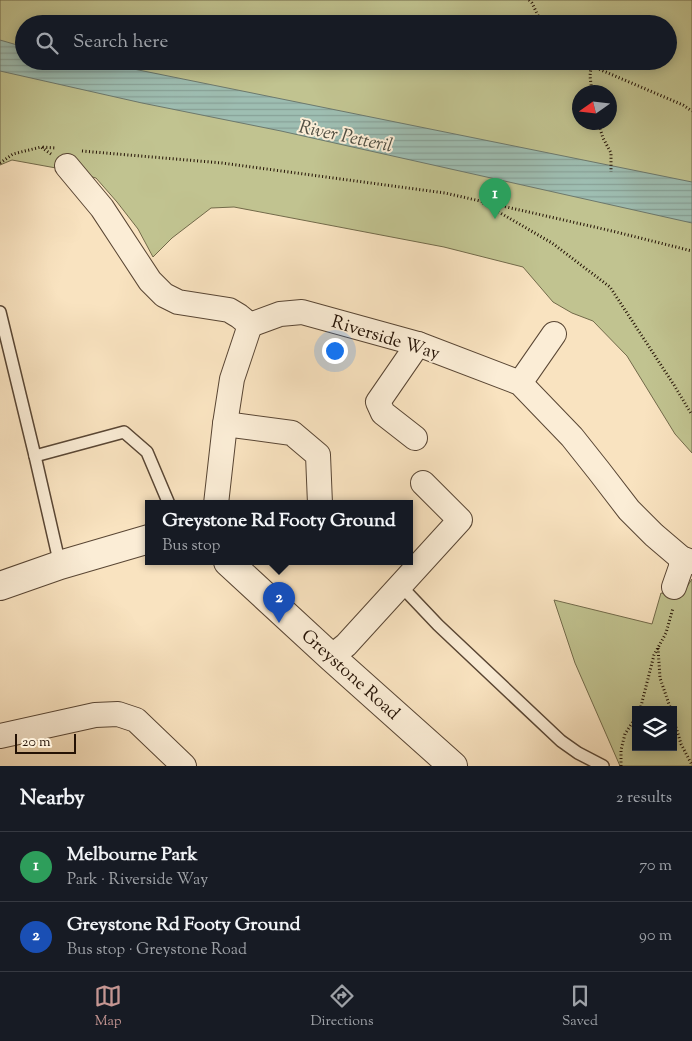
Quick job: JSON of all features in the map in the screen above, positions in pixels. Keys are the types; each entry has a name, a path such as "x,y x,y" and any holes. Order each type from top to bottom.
{"street":[{"path":"69,155 150,281 164,295 178,302 229,310 250,325 232,379 216,500"},
{"name":"Riverside Way","path":"250,325 280,314 302,312 418,344 520,383 572,437 629,510 654,535 686,560 681,567 674,587"},
{"path":"520,383 554,334"},
{"path":"415,438 383,413 378,402 418,344"},
{"path":"225,424 292,433 318,455 320,500"},
{"path":"331,657 346,645 460,520 423,482"},
{"path":"0,586 60,565 145,540"},
{"name":"Greystone Road","path":"231,565 453,766"},
{"path":"0,736 96,715 118,714 136,720 184,766"}],"lane":[{"path":"0,312 60,565"},
{"path":"35,456 124,432 147,452 167,500"},
{"path":"400,586 438,625 561,741 578,753 603,766"}],"path":[{"path":"530,0 538,15"},
{"path":"591,70 591,85"},
{"path":"599,70 683,105 692,111"},
{"path":"600,130 611,153 611,172"},
{"path":"41,147 69,155"},
{"path":"0,162 13,154 41,147 69,155 222,163 445,193 692,251"},
{"path":"479,201 552,243 610,287 692,415"},
{"path":"641,706 654,655 666,633 673,609 674,587"},
{"path":"658,647 660,678 670,706"},
{"path":"621,766 621,750 625,734 632,723"},
{"path":"677,730 681,744 692,765"}],"green space":[{"path":"0,0 692,0 692,453 675,434 627,356 593,321 572,313 553,302 523,267 444,247 234,207 211,208 172,238 153,257 138,229 96,178 67,170 12,160 0,165"},
{"path":"692,579 692,766 620,766 575,663 554,600 652,624 661,593 681,596"}],"water":[{"name":"River Petteril","path":"0,40 15,44 15,70 138,70 692,182 692,223 281,131 142,103 0,71"}],"place":[{"name":"Melbourne Park","path":"495,219"},
{"name":"Greystone Rd Footy Ground","path":"279,623"}]}
